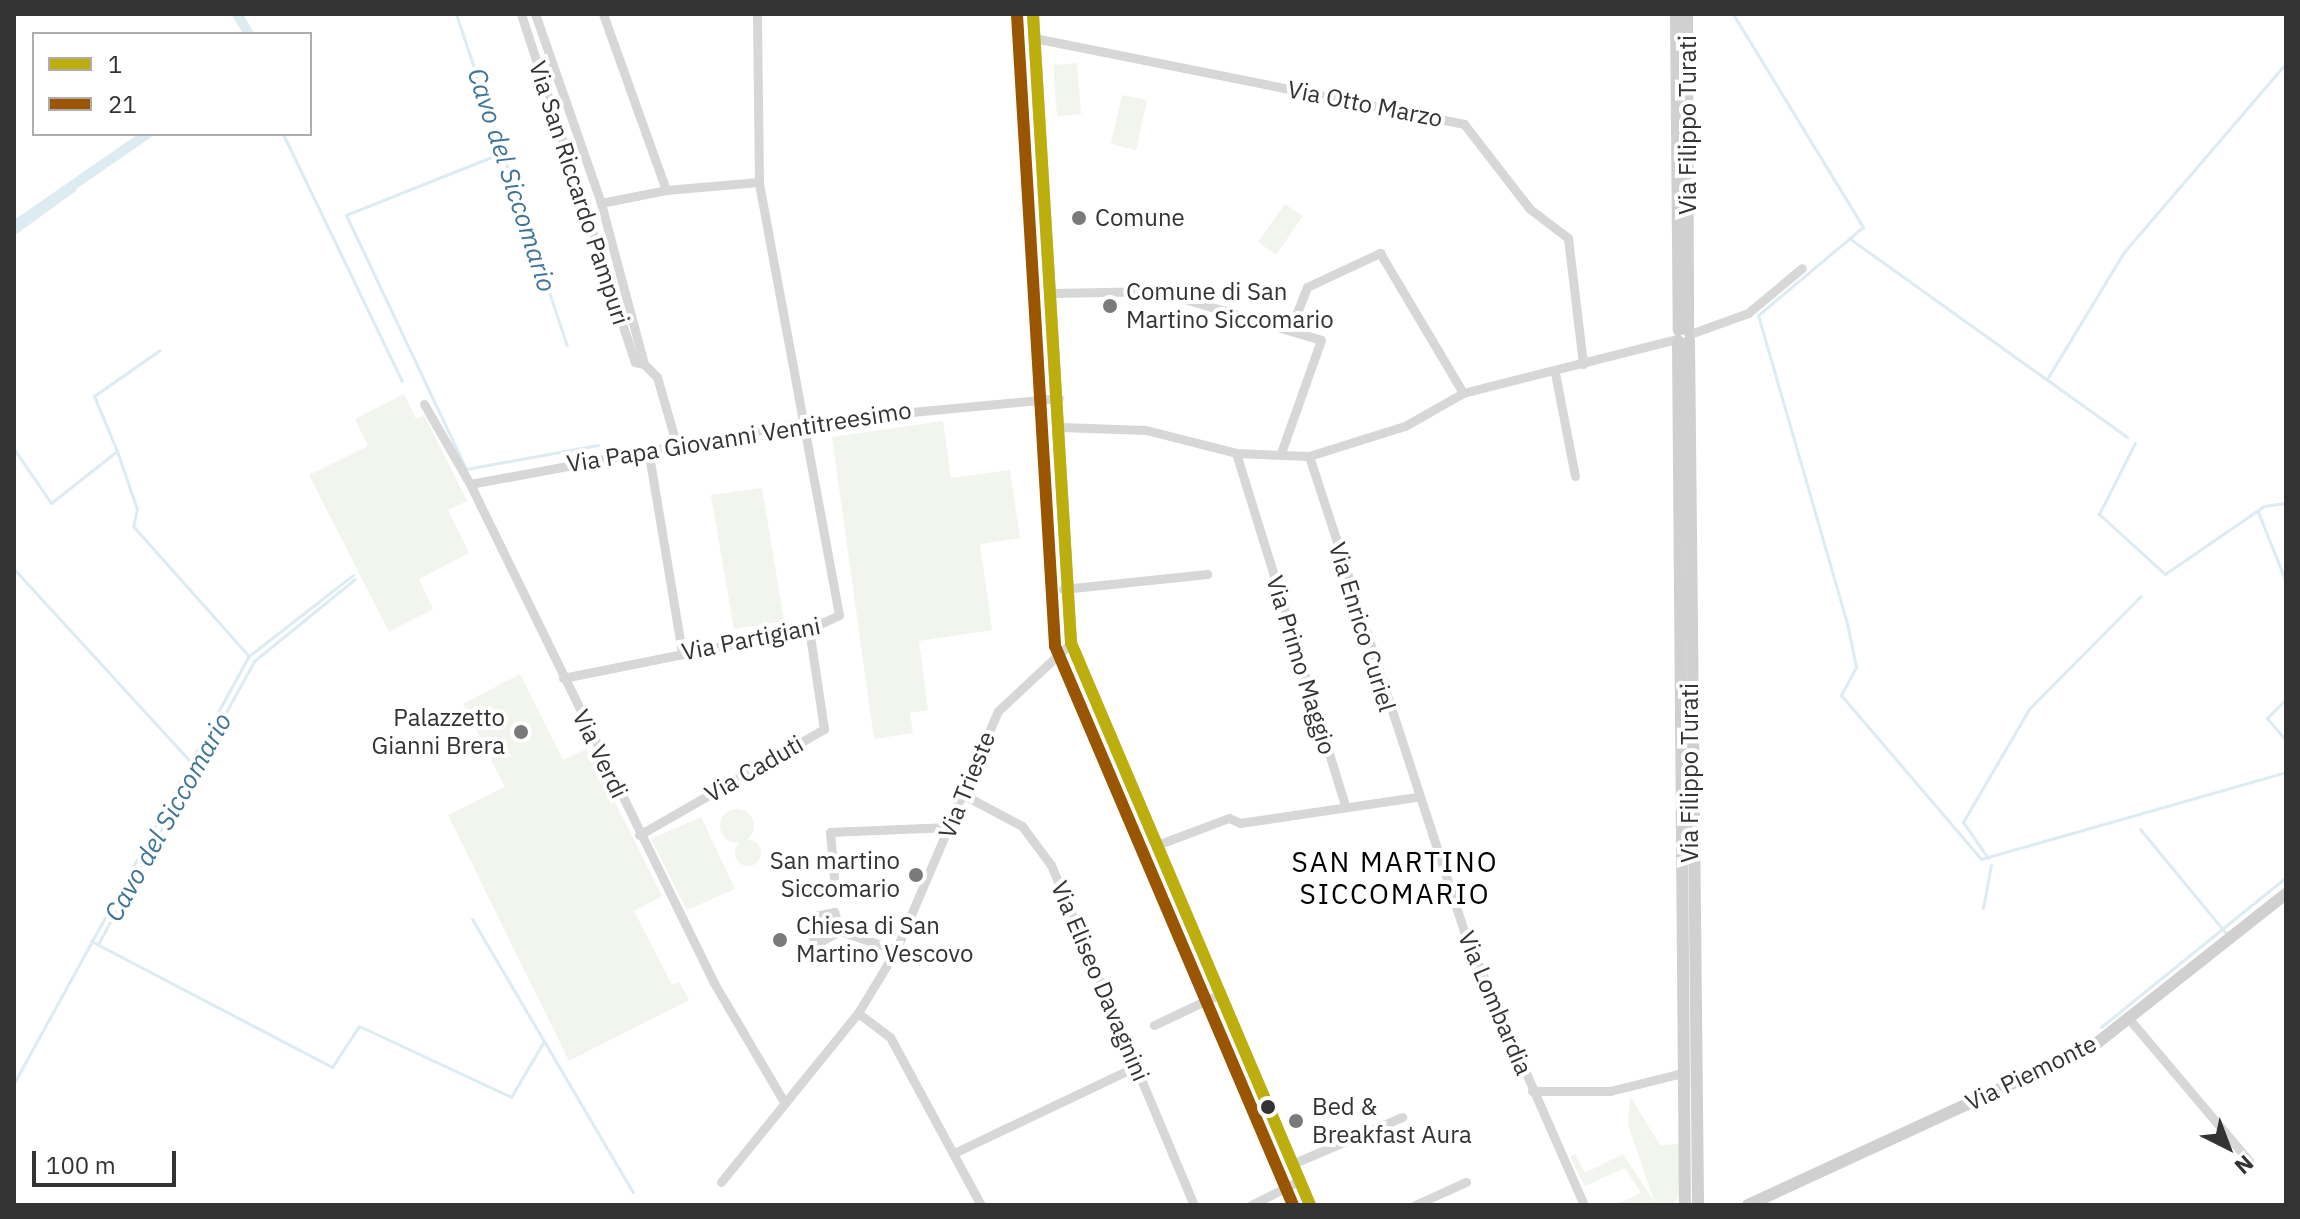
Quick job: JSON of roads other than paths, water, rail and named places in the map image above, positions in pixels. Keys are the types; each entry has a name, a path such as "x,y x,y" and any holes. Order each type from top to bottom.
{"main road":[{"path":"1033,14 1059,398 1063,589 1071,643 1310,1205"},
{"name":"Via Filippo Turati","path":"1676,14 1698,1205"},
{"name":"Via Filippo Turati","path":"1685,1205 1682,1073 1683,336 1687,14"},
{"name":"Via Piemonte","path":"1748,1205 2092,1047 2286,894"}],"street":[{"name":"Via San Riccardo Pampuri","path":"521,14 635,362 644,364"},
{"name":"Via San Riccardo Pampuri","path":"535,14 602,207 644,364 657,377 676,443"},
{"path":"603,14 666,190"},
{"path":"757,14 759,182 806,422"},
{"name":"Via Otto Marzo","path":"1034,38 1464,124 1530,209 1568,238 1583,364"},
{"name":"Via San Riccardo Pampuri","path":"602,207 666,190 759,182"},
{"path":"580,195 595,190"},
{"path":"587,218 602,207"},
{"path":"1291,328 1307,287 1380,253 1463,393"},
{"path":"1060,427 1146,430 1236,453 1309,456 1405,426 1463,393 1555,373 1683,336 1748,313 1802,268"},
{"path":"1052,293 1158,291 1291,328 1321,340 1281,453"},
{"path":"1555,373 1575,476"},
{"name":"Via Papa Giovanni Ventitreesimo","path":"470,484 676,443 806,422 1059,398"},
{"name":"Via Verdi","path":"424,404 470,484 639,835 784,1102"},
{"name":"Via Partigiani","path":"563,678 809,629 839,615 806,422"},
{"path":"648,449 682,653"},
{"name":"Via Primo Maggio","path":"1236,453 1345,806"},
{"name":"Via Enrico Curiel","path":"1309,456 1417,797"},
{"path":"1063,589 1207,574"},
{"name":"Via Caduti","path":"639,835 824,729 809,629"},
{"name":"Via Trieste","path":"721,1182 858,1013 896,950 998,711 1071,643"},
{"name":"Via Eliseo Davagnini","path":"962,794 1022,826 1051,865 1194,1205"},
{"path":"1157,845 1229,818 1240,823 1417,797"},
{"name":"Via Lombardia","path":"1417,797 1532,1091 1584,1205"},
{"path":"834,877 830,832 949,827"},
{"path":"840,931 896,950"},
{"path":"1154,1025 1220,994"},
{"path":"858,1013 890,1037 981,1205"},
{"path":"2130,1020 2249,1161"},
{"path":"954,1153 1137,1066"},
{"path":"1532,1091 1610,1091 1682,1073"},
{"path":"1292,1164 1402,1117"},
{"path":"1251,1205 1299,1181"},
{"path":"1415,1205 1466,1182"}],"waterway":[{"path":"237,14 248,32"},
{"name":"Cavo del Siccomario","path":"456,14 567,345"},
{"path":"1733,14 1863,227 1758,315 1847,623 1856,667 1841,695 1981,859 2286,772"},
{"path":"2047,379 2124,252 2286,63"},
{"path":"14,226 144,136"},
{"path":"284,136 402,381"},
{"path":"504,152 346,215 466,469 598,445"},
{"name":"Cavo del Siccomario","path":"14,233 75,189"},
{"path":"1849,238 2127,437"},
{"name":"Cavo del Siccomario","path":"117,451 94,396 160,350"},
{"path":"2135,443 2099,514 2165,574 2264,506 2286,503"},
{"name":"Cavo del Siccomario","path":"14,449 51,503 117,451 137,509 133,526 249,656"},
{"path":"2258,512 2286,582"},
{"name":"Cavo del Siccomario","path":"14,569 189,760"},
{"name":"Cavo del Siccomario","path":"14,1083 249,656 353,575"},
{"name":"Cavo del Siccomario","path":"98,944 254,661 355,579"},
{"path":"1988,858 1963,822 2029,709 2141,596"},
{"path":"2286,699 2267,718 2286,741"},
{"path":"2140,829 2225,932"},
{"path":"1983,908 1991,865"},
{"path":"2101,1027 2286,877"},
{"name":"Cavo del Siccomario","path":"472,919 633,1192"},
{"name":"Cavo del Siccomario","path":"91,941 332,1067 359,1026 511,1097 544,1041"}],"place":[{"name":"Comune","path":"1079,218"},
{"name":"Comune di San Martino Siccomario","path":"1110,306"},
{"name":"Palazzetto Gianni Brera","path":"521,732"},
{"name":"San martino Siccomario","path":"916,875"},
{"name":"Chiesa di San Martino Vescovo","path":"780,940"},
{"name":"Bed & Breakfast Aura","path":"1296,1121"}],"district":[{"name":"SAN MARTINO SICCOMARIO","path":"1395,878"}]}
